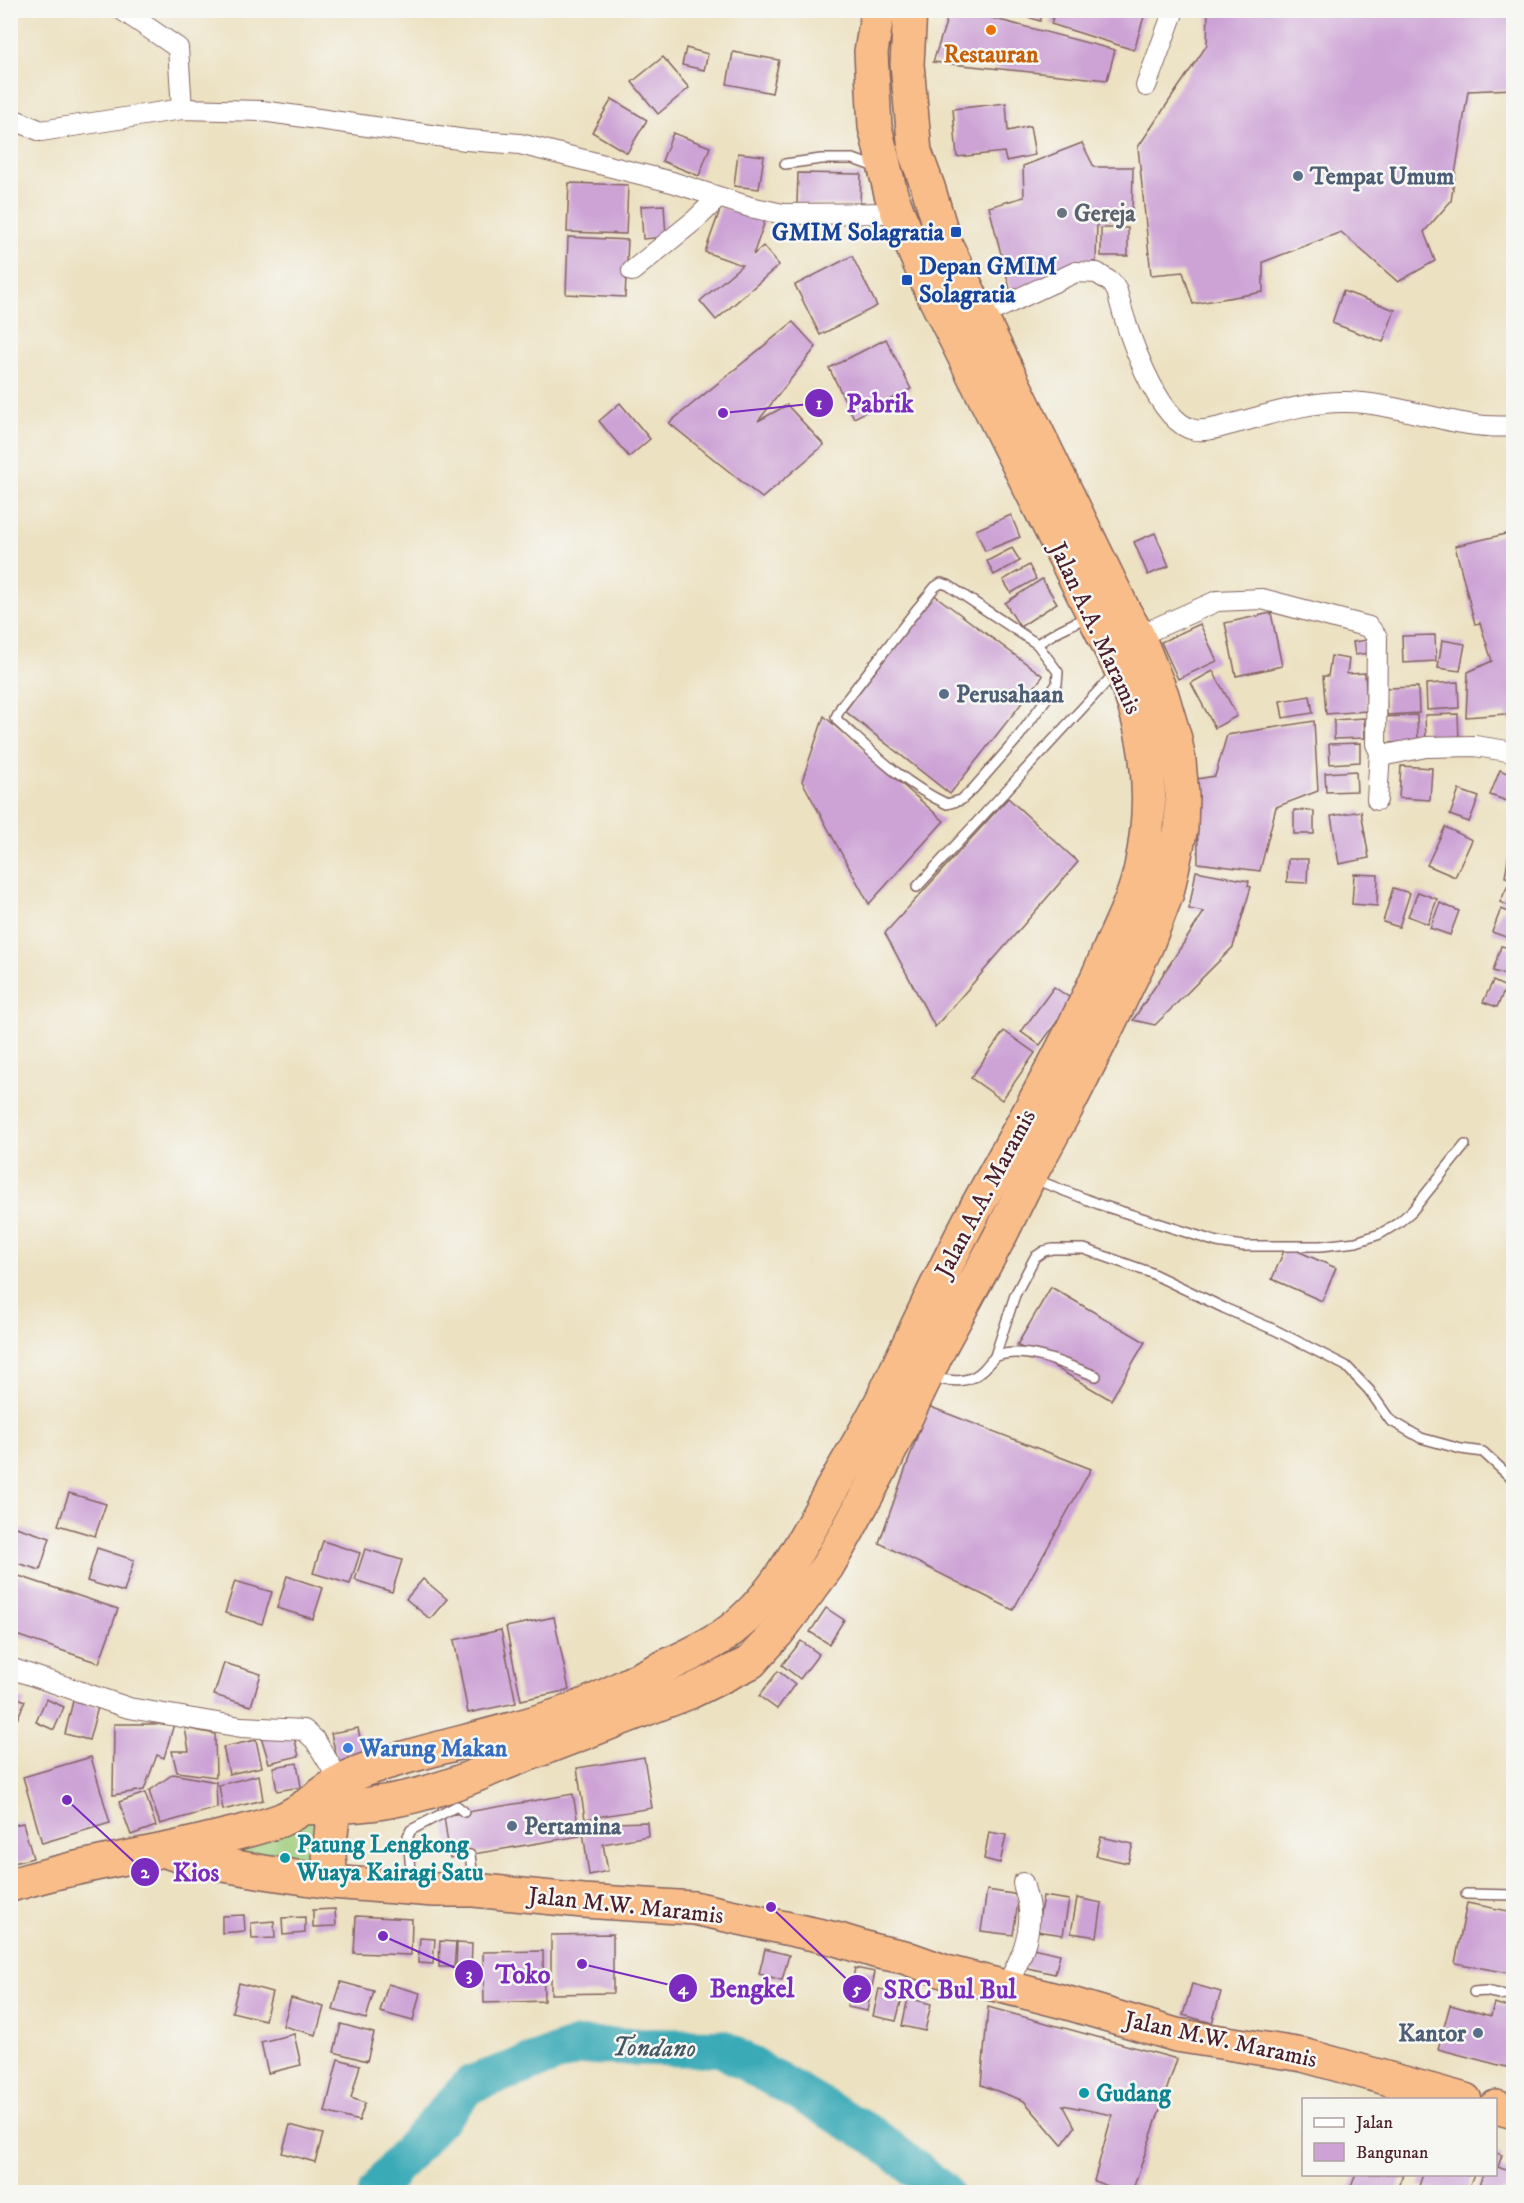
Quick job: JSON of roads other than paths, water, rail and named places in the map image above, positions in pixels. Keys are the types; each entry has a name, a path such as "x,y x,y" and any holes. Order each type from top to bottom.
{"highway":[{"name":"Jalan A.A. Maramis","path":"10,1884 253,1830 285,1818 326,1798 383,1764 567,1713 606,1697 647,1675 693,1655 726,1634 749,1614 777,1581 893,1412 940,1278 1004,1160 1025,1116 1063,1051 1093,988 1140,871 1149,819 1149,771 1141,726 1133,697 1120,668 930,288 898,213 875,127 871,52 878,10"},
{"path":"331,1882 326,1798 371,1804 437,1790 468,1779 690,1692 751,1662 778,1632 827,1567 847,1532 893,1412 926,1378 941,1345 1066,1109 1146,947 1167,893 1181,828 1182,795 1175,739 1138,636 945,243 915,152 907,64 910,10"},
{"name":"Jalan M.W. Maramis","path":"163,1851 195,1860 331,1882 474,1890 583,1901 694,1908 836,1939 1176,2035 1303,2055 1458,2098"},
{"path":"1497,2108 1514,2112"}],"street":[{"path":"122,10 178,48 182,109"},
{"path":"1146,86 1174,10"},
{"path":"10,118 41,131 182,109 262,111 466,140 520,144 672,182 718,198 783,214 898,213"},
{"path":"632,270 695,220 718,198"},
{"path":"981,316 1076,272 1097,273 1112,283 1117,291 1138,357 1156,394 1176,419 1192,430 1220,427 1322,403 1346,402 1378,404 1473,424 1496,427 1514,426"},
{"path":"1138,636 1217,601 1262,599 1369,627 1377,636 1376,744 1380,752 1377,800"},
{"path":"1380,752 1386,755 1426,747 1465,746 1514,752"},
{"path":"10,1668 129,1708 241,1727 304,1730 315,1740 326,1798"},
{"path":"1005,1988 1025,1944 1029,1911 1023,1883"}],"lane":[{"path":"785,164 821,159 853,159 886,171"},
{"path":"941,583 948,585 1037,644 1059,672 1057,684 1017,739 961,800 947,804 923,793 904,780 837,721 836,717 841,707 934,587 941,583"},
{"path":"1037,644 1094,614"},
{"path":"917,887 1120,668"},
{"path":"1029,1176 1101,1205 1217,1242 1268,1247 1321,1246 1356,1242 1380,1234 1398,1223 1412,1211 1465,1145"},
{"path":"926,1378 958,1382 977,1376 995,1356 1015,1295 1035,1257 1044,1251 1053,1249 1084,1249 1149,1272 1275,1330 1346,1366 1369,1390 1390,1420 1421,1438 1461,1449 1483,1452 1508,1474"},
{"path":"995,1356 1018,1352 1058,1361 1096,1377"},
{"path":"412,1888 408,1836 411,1830 457,1806 464,1812"},
{"path":"470,1855 474,1890"},
{"path":"1466,1894 1514,1895"},
{"path":"1474,1992 1485,1991 1514,1997"}],"waterway":[{"name":"Tondano","path":"377,2192 395,2167 471,2084 579,2046 721,2048 874,2136 944,2192"}],"place":[{"name":"Restauran","path":"991,30"},
{"name":"Tempat Umum","path":"1298,176"},
{"name":"Gereja","path":"1062,213"},
{"name":"GMIM Solagratia","path":"956,232"},
{"name":"Depan GMIM Solagratia","path":"907,280"},
{"name":"Pabrik","path":"723,413"},
{"name":"Perusahaan","path":"944,694"},
{"name":"Warung Makan","path":"348,1748"},
{"name":"Kios","path":"67,1800"},
{"name":"Pertamina","path":"512,1826"},
{"name":"Patung Lengkong Wuaya Kairagi Satu","path":"285,1858"},
{"name":"SRC Bul Bul","path":"771,1907"},
{"name":"Toko","path":"383,1936"},
{"name":"Bengkel","path":"582,1964"},
{"name":"Kantor","path":"1478,2033"},
{"name":"Gudang","path":"1084,2093"}]}
